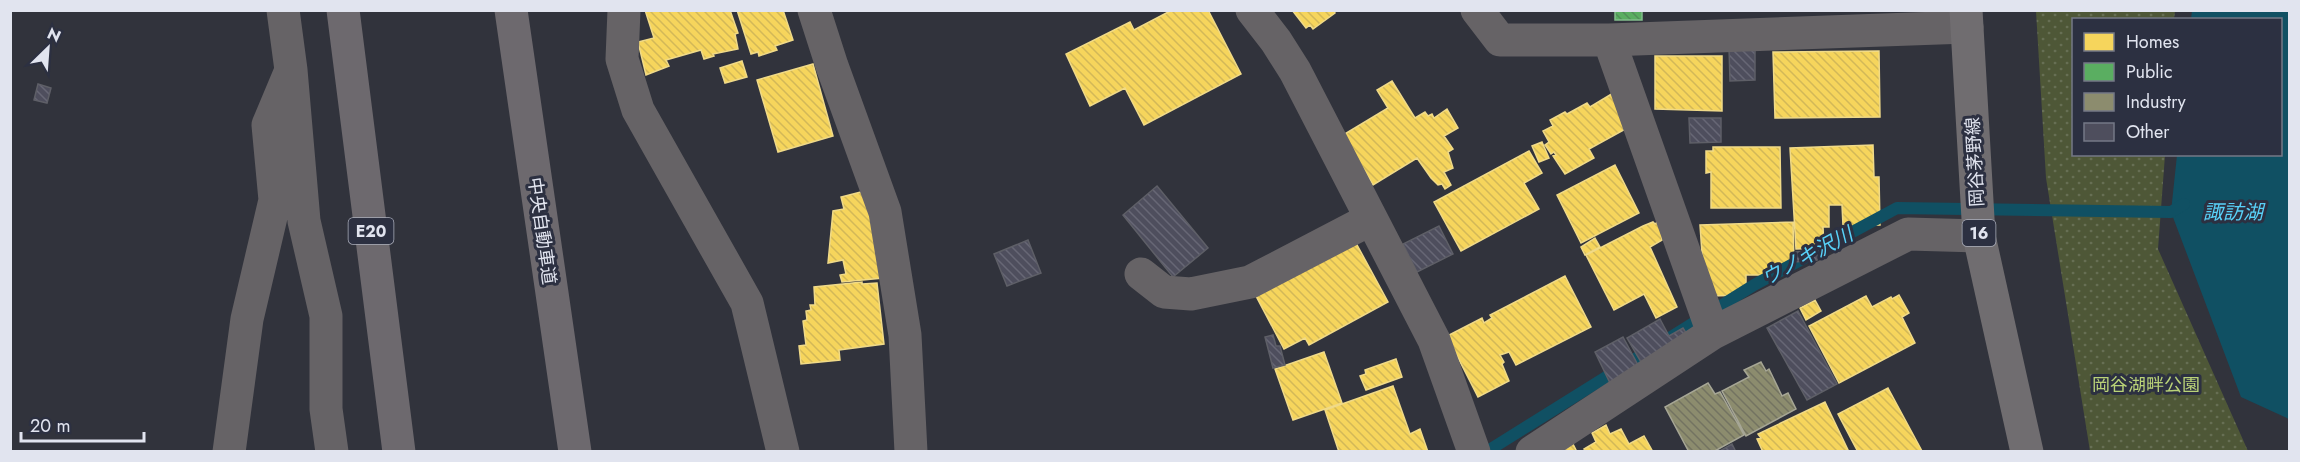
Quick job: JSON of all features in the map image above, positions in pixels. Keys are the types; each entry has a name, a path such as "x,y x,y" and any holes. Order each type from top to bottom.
{"highway":[{"name":"E20","path":"343,10 399,452"},
{"name":"中央自動車道","path":"511,10 575,452"}],"main road":[{"name":"岡谷茅野線","path":"1967,19 1979,236 2027,452"}],"street":[{"path":"283,10 291,70 304,221 326,316 326,409 332,452"},
{"path":"624,10 622,58 638,110 747,303 783,452"},
{"path":"814,10 885,212 905,335 911,452"},
{"path":"1252,10 1295,71 1434,340 1474,452"},
{"path":"1477,10 1500,40 1609,40 1967,19"},
{"path":"1609,40 1713,333"},
{"path":"229,452 247,319 275,200 268,125 291,70"},
{"path":"1141,274 1164,292 1191,294 1250,282 1371,219"},
{"path":"1532,452 1713,333 1908,234 1979,236"}],"green space":[{"name":"岡谷湖畔公園","path":"2036,11 2175,11 2174,18 2072,18 2072,156 2165,156 2158,249 2248,451 2090,451 2046,178"}],"water":[{"name":"諏訪湖","path":"2192,11 2289,11 2289,419 2241,397 2171,212 2177,156 2282,156 2282,18 2191,18"}],"building: Homes":[{"path":"645,10 730,10 738,33 735,34 738,49 713,54 714,56 704,59 701,50 666,60 669,66 646,75 638,42 654,38"},
{"path":"737,10 783,10 793,40 775,46 777,50 759,56 758,52 751,54"},
{"path":"1172,10 1208,10 1241,74 1144,125 1125,88 1090,106 1066,54 1130,22 1134,30"},
{"path":"1292,10 1334,10 1335,13 1313,29 1310,25 1306,28"},
{"path":"1879,51 1880,117 1775,118 1773,52"},
{"path":"1655,56 1722,56 1722,111 1655,109"},
{"path":"742,61 747,77 725,83 720,68"},
{"path":"813,64 833,136 778,152 757,80"},
{"path":"1392,81 1415,118 1425,112 1428,116 1432,114 1434,118 1447,109 1458,128 1444,136 1453,149 1448,152 1453,168 1444,172 1451,185 1445,189 1442,184 1438,185 1431,178 1417,158 1373,185 1343,135 1388,108 1377,90"},
{"path":"1613,93 1631,126 1589,149 1594,158 1565,174 1553,156 1556,155 1554,152 1551,154 1545,145 1549,142 1543,131 1553,126 1550,120 1587,103 1590,107"},
{"path":"1542,142 1549,158 1539,162 1532,146"},
{"path":"1873,145 1874,177 1879,177 1880,225 1843,226 1842,205 1829,205 1829,227 1823,227 1824,248 1796,249 1790,148"},
{"path":"1713,147 1780,147 1781,208 1711,208 1711,172 1706,173 1706,151 1713,151"},
{"path":"1529,151 1542,173 1524,183 1539,209 1461,251 1434,202"},
{"path":"1615,165 1639,213 1581,243 1557,195"},
{"path":"865,191 883,278 842,282 840,275 846,274 843,260 828,263 833,211 844,209 841,197"},
{"path":"1661,219 1662,240 1650,247 1677,307 1656,318 1644,294 1614,310 1586,255 1643,226 1653,222 1655,224"},
{"path":"1793,222 1794,264 1786,264 1786,275 1746,275 1746,295 1711,296 1703,268 1700,225"},
{"path":"1595,238 1600,247 1585,255 1581,247"},
{"path":"1356,243 1388,302 1309,345 1305,338 1284,349 1256,296"},
{"path":"1565,276 1591,327 1516,365 1509,352 1500,355 1509,381 1478,397 1447,336 1482,318 1484,323 1492,318 1490,315"},
{"path":"862,282 862,284 877,283 884,344 839,350 840,360 801,364 799,346 806,345 803,321 807,320 806,311 811,310 810,305 815,305 814,287"},
{"path":"1899,295 1909,313 1902,317 1915,343 1839,383 1809,326 1866,296 1872,307"},
{"path":"1815,300 1821,311 1806,320 1800,308"},
{"path":"1324,352 1342,403 1293,420 1275,369"},
{"path":"1396,359 1402,377 1366,390 1360,376 1366,374 1365,370"},
{"path":"1393,386 1410,434 1420,429 1428,452 1339,452 1325,410"},
{"path":"1888,388 1921,452 1858,452 1838,414"},
{"path":"1825,402 1849,452 1763,452 1757,439 1761,438 1758,434"},
{"path":"1606,425 1610,434 1621,429 1629,444 1644,436 1653,452 1586,452 1584,449 1596,442 1592,433"},
{"path":"1573,444 1577,452 1561,452"}],"building: Public":[{"path":"1615,10 1642,10 1642,20 1615,20"}],"building: Industry":[{"path":"1761,362 1766,371 1769,369 1782,396 1788,393 1796,409 1746,436 1722,391 1749,377 1744,370"},
{"path":"1708,383 1715,394 1720,392 1744,435 1713,452 1689,452 1665,407"}],"building: Other":[{"path":"1729,48 1755,48 1755,80 1730,81"},
{"path":"38,84 51,88 47,103 34,100"},
{"path":"1689,118 1721,118 1721,142 1690,143"},
{"path":"1157,186 1208,248 1173,277 1123,215"},
{"path":"1439,226 1453,254 1417,272 1403,244"},
{"path":"1028,240 1041,273 1007,286 994,254"},
{"path":"1818,251 1817,260 1795,262 1795,252"},
{"path":"1798,311 1837,384 1807,400 1767,328"},
{"path":"1660,319 1669,336 1683,328 1688,336 1641,362 1627,338"},
{"path":"1273,335 1276,346 1280,346 1285,365 1273,368 1265,337"},
{"path":"1623,337 1639,367 1610,383 1595,352"},
{"path":"1732,444 1736,452 1718,452"}],"waterway":[{"name":"ウノキ沢川","path":"1671,337 1754,285 1897,208 2171,212 2184,204"},
{"name":"ウノキ沢川","path":"1486,452 1651,349"}]}
